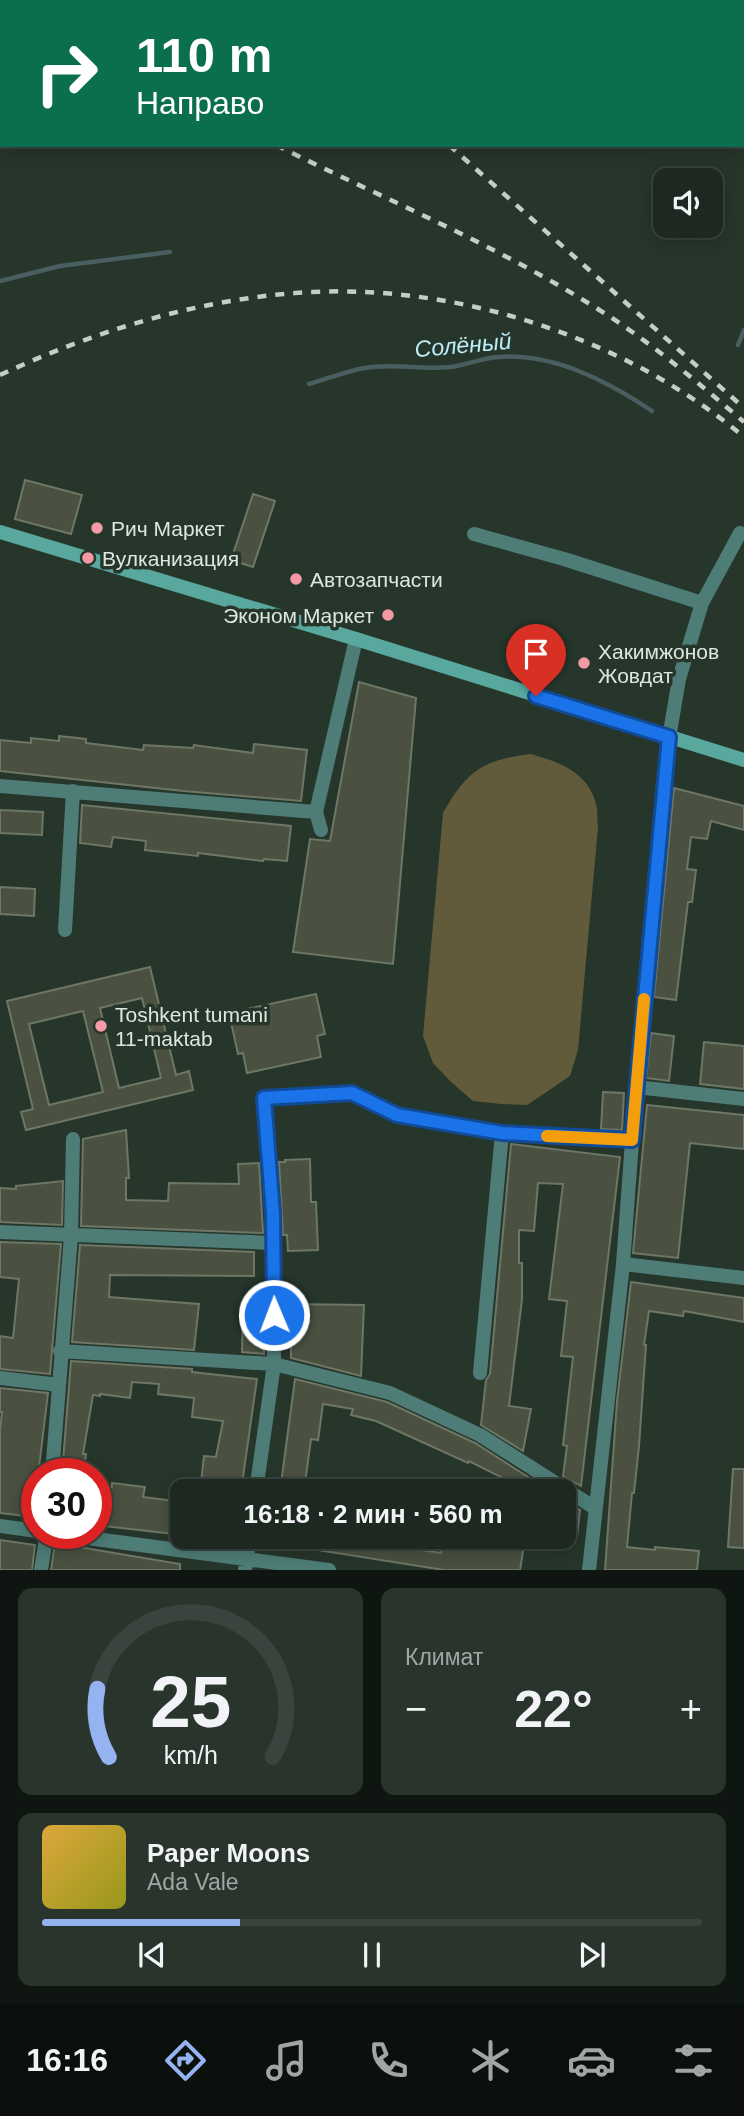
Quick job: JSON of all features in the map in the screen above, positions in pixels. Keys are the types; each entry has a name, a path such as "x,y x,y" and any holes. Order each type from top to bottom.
{"main road":[{"path":"0,532 744,760"}],"street":[{"path":"589,1570 623,1264 636,1087 669,737 679,679 702,603 740,533"},
{"path":"474,534 564,559 702,603"},
{"path":"321,830 316,812 356,639"},
{"path":"0,786 316,812"},
{"path":"65,930 73,792"},
{"path":"636,1087 744,1099"},
{"path":"258,1479 274,1364 273,1214 264,1098 352,1093 397,1115 502,1133 632,1140"},
{"path":"480,1373 502,1133"},
{"path":"53,1458 71,1236 73,1139"},
{"path":"0,1232 273,1243"},
{"path":"623,1264 744,1278"},
{"path":"60,1351 274,1364 390,1393 480,1436 595,1508"},
{"path":"0,1378 59,1385"},
{"path":"0,1526 21,1529"},
{"path":"112,1543 246,1564 329,1570"},
{"path":"41,1570 46,1549"}],"shaded area":[{"path":"531,754 562,765 579,776 592,793 597,807 598,827 578,1050 570,1076 527,1105 473,1101 433,1063 423,1036 443,813 468,777 478,770 500,760"}],"building":[{"path":"25,480 82,495 71,534 15,519"},
{"path":"253,494 275,501 253,567 231,560"},
{"path":"359,682 416,698 393,964 293,952 310,839 330,841"},
{"path":"59,736 86,739 86,743 143,750 144,745 193,748 194,745 253,753 254,744 307,750 301,801 0,771 0,740 31,743 31,738 59,741"},
{"path":"674,788 744,806 744,830 711,821 707,839 691,837 687,869 696,870 692,902 688,902 676,1000 654,997"},
{"path":"82,805 291,826 287,861 145,850 146,841 113,837 111,847 80,843"},
{"path":"0,810 43,812 42,835 0,833"},
{"path":"0,887 35,889 34,916 0,914"},
{"path":"150,967 176,1075 189,1071 193,1090 26,1130 21,1112 33,1109 7,1001","holes":["142,998 161,1078 119,1088 100,1008","83,1011 103,1092 49,1105 29,1024"]},
{"path":"316,994 325,1034 317,1036 321,1057 247,1073 243,1053 238,1054 229,1013"},
{"path":"651,1033 674,1036 669,1081 646,1078"},
{"path":"704,1042 744,1046 744,1089 700,1084"},
{"path":"603,1092 624,1093 622,1130 601,1129"},
{"path":"647,1105 744,1115 744,1149 690,1143 678,1258 633,1253"},
{"path":"126,1130 129,1178 126,1178 126,1200 168,1201 169,1183 239,1184 238,1164 259,1163 263,1233 81,1226 83,1139"},
{"path":"511,1144 620,1157 581,1486 576,1483 576,1479 563,1476 567,1446 563,1445 573,1357 561,1356 567,1301 549,1299 563,1184 538,1183 534,1231 519,1230 522,1299 509,1406 531,1409 523,1451 481,1425 486,1380 490,1374"},
{"path":"310,1159 311,1202 316,1202 318,1250 288,1251 287,1235 283,1235 279,1162"},
{"path":"63,1181 62,1225 0,1222 0,1188 16,1189 16,1186"},
{"path":"0,1242 61,1244 50,1374 0,1369 0,1336 13,1338 19,1279 0,1277"},
{"path":"80,1245 254,1252 254,1276 110,1275 109,1297 199,1304 194,1350 72,1342"},
{"path":"631,1282 744,1298 744,1322 684,1311 683,1316 649,1311 644,1345 639,1446 627,1547 699,1551 697,1570 605,1570 617,1401"},
{"path":"291,1304 364,1305 361,1376 291,1358"},
{"path":"243,1307 264,1308 264,1354 242,1352"},
{"path":"71,1361 192,1369 192,1372 257,1379 243,1479 201,1479 204,1456 216,1457 223,1421 192,1417 194,1398 158,1394 159,1384 132,1382 130,1398 93,1395 83,1454 86,1454 86,1458 63,1458"},
{"path":"295,1379 387,1402 475,1443 531,1479 501,1479 469,1461 468,1463 376,1421 351,1415 353,1409 323,1404 318,1440 311,1439 306,1479 282,1479"},
{"path":"0,1388 48,1393 40,1458 21,1458 21,1516 0,1513"},
{"path":"733,1469 744,1469 744,1548 728,1547"},
{"path":"112,1483 145,1487 143,1497 170,1500 170,1534 112,1527"},
{"path":"576,1507 580,1510 576,1536"},
{"path":"0,1540 21,1543 21,1549 35,1549 32,1570 0,1570"},
{"path":"54,1549 91,1549 180,1564 180,1570 51,1570"},
{"path":"311,1549 415,1549 441,1553 442,1549 523,1549 520,1570 444,1570"}],"waterway":[{"path":"0,281 60,266 170,252"},
{"name":"Солёный","path":"738,345 744,330"},
{"name":"Солёный","path":"309,384 365,368 451,367 492,358 519,357 559,364 579,371 617,389 652,411"}],"railway":[{"path":"280,147 476,241 555,283 633,332 744,422"},
{"path":"451,147 744,408"},
{"path":"0,375 107,332 219,303 295,293 354,292 414,296 474,307 533,323 590,344 645,370 697,401 744,437"}],"slow traffic":[{"path":"547,1136 632,1140 644,999"}],"place":[{"name":"Рич Маркет","path":"97,528"},
{"name":"Вулканизация","path":"88,558"},
{"name":"Автозапчасти","path":"296,579"},
{"name":"Эконом Маркет","path":"388,615"},
{"name":"Хакимжонов Жовдат","path":"584,663"},
{"name":"Toshkent tumani 11-maktab","path":"101,1026"}],"route":[{"path":"274,1315 273,1214 264,1098 352,1093 397,1115 502,1133 632,1140 669,737 536,696"}]}
